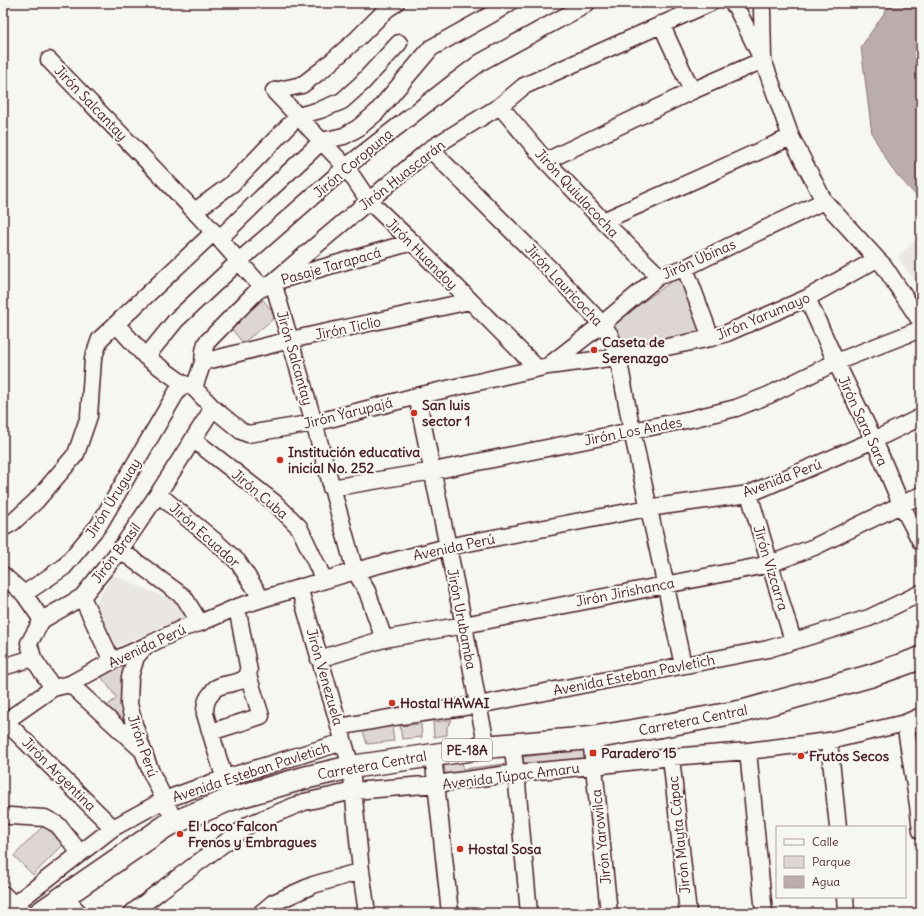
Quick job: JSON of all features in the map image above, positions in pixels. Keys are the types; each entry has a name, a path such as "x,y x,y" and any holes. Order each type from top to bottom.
{"highway":[{"name":"Carretera Central","path":"40,913 166,826 231,798 351,767 487,748 591,738 744,711 870,676 921,658"}],"street":[{"name":"Jirón Huandoy","path":"396,3 387,9 323,70 302,85 274,91 346,167 369,201 412,242 470,302 542,367"},
{"path":"3,528 12,523 36,501 76,454 89,416 93,360 100,339 262,197 322,141 344,136 358,128 376,113 431,48 489,9 509,3"},
{"path":"732,3 736,7 763,60 791,136 824,201 884,266 921,322"},
{"path":"761,3 763,60"},
{"name":"Jirón Huascarán","path":"188,386 204,362 204,351 206,344 257,291 268,285 430,149 500,106 524,86 661,24 700,4"},
{"name":"Jirón Coropuna","path":"146,357 176,320 238,262 346,167 480,62 581,5"},
{"path":"661,24 692,92"},
{"path":"195,211 233,182 298,116 320,110 342,101 361,84 399,43"},
{"name":"Jirón Salcantay","path":"49,60 195,211 217,235 238,262 268,285 290,340 354,571 367,591 384,639"},
{"path":"546,161 763,60"},
{"name":"Jirón Quiulacocha","path":"500,106 546,161 603,221 659,276"},
{"path":"603,221 791,136"},
{"name":"Jirón Lauricocha","path":"430,149 556,275 602,324 610,335 618,357 648,508 683,665"},
{"name":"Jirón Ubinas","path":"542,367 602,324 659,276 685,268 824,201"},
{"name":"Pasaje Tarapacá","path":"268,285 412,242"},
{"name":"Jirón Yarumayo","path":"618,357 712,338 727,333 807,298 877,260"},
{"path":"685,268 712,338"},
{"name":"Jirón Sara Sara","path":"807,298 874,440 901,504 921,542"},
{"name":"Jirón Ticlio","path":"204,362 290,340 470,302"},
{"name":"Jirón Yarupajá","path":"116,324 146,357 188,386 241,431 248,434 314,423 417,396 542,367 618,357"},
{"name":"Jirón Los Andes","path":"331,488 433,471 690,419 736,408 769,395 836,362 921,329"},
{"name":"Jirón Uruguay","path":"24,594 64,567 99,525 188,386"},
{"name":"Jirón Urubamba","path":"417,396 464,624 487,748"},
{"name":"Jirón Brasil","path":"42,620 82,597 120,550 194,440 213,408"},
{"name":"Avenida Perú","path":"4,722 53,688 70,684 112,661 183,628 200,623 237,607 354,571 447,547 648,508 749,494 874,440 921,417"},
{"name":"Jirón Cuba","path":"194,440 275,503 299,527 324,580"},
{"name":"Jirón Ecuador","path":"158,494 238,562 262,599"},
{"name":"Jirón Vizcarra","path":"749,494 793,641"},
{"name":"Jirón Jirishanca","path":"319,658 384,639 770,564 814,547 921,495"},
{"path":"120,550 184,597 200,623"},
{"path":"3,575 24,594 42,620 29,643 32,658 53,688"},
{"name":"Jirón Venezuela","path":"299,588 351,767 361,871 367,913"},
{"name":"Avenida Esteban Pavletich","path":"11,906 113,828 164,800 341,734 394,717 478,705 768,648 868,618 921,593"},
{"path":"82,597 112,661"},
{"path":"211,732 262,716 248,675 249,671 237,607"},
{"name":"Jirón Perú","path":"146,646 136,657 130,677 129,704 134,724 151,772 175,822"},
{"path":"3,667 32,658"},
{"path":"231,798 205,714 205,707 207,698 216,688 244,679 248,675"},
{"path":"70,684 143,751"},
{"name":"Avenida Túpac Amaru","path":"132,913 250,824 304,802 354,791 436,784 516,773 671,757 748,751 829,741 905,723 921,716"},
{"name":"Jirón Argentina","path":"4,722 113,828"},
{"path":"905,723 920,805 921,831"},
{"name":"Jirón Yarowilca","path":"591,738 608,913"},
{"path":"829,741 838,826"},
{"path":"512,745 529,913"},
{"path":"748,751 764,913"},
{"path":"433,755 450,913"},
{"name":"Jirón Mayta Cápac","path":"671,757 688,913"},
{"path":"10,816 45,818 58,825 80,853"},
{"path":"262,913 273,903 313,885 361,871"},
{"path":"64,897 79,913"},
{"path":"845,898 846,913"}],"shaded area":[{"path":"921,235 921,290 898,257"},
{"path":"112,575 183,605 187,615 109,650 89,615"}],"green space":[{"path":"681,275 705,334 623,351 609,326"},
{"path":"263,300 277,316 243,343 230,327"},
{"path":"132,661 126,735 96,714 117,698 100,675"},
{"path":"452,720 447,727 447,735 434,737 433,722"},
{"path":"421,724 422,737 402,739 400,726"},
{"path":"392,726 394,741 367,744 363,731"},
{"path":"584,749 585,761 525,769 523,757"},
{"path":"462,758 463,769 504,764 504,770 446,778 444,765 448,761"},
{"path":"44,825 63,845 33,875 14,856"}],"water":[{"path":"891,3 921,3 921,201 892,169 872,134 861,47"}],"place":[{"name":"Caseta de Serenazgo","path":"594,350"},
{"name":"San luis sector 1","path":"414,413"},
{"name":"Institución educativa inicial No. 252","path":"280,460"},
{"name":"Hostal HAWAI","path":"392,703"},
{"name":"Paradero 15","path":"593,753"},
{"name":"Frutos Secos","path":"801,756"},
{"name":"El Loco Falcon Frenos y Embragues","path":"180,834"},
{"name":"Hostal Sosa","path":"460,849"}]}
